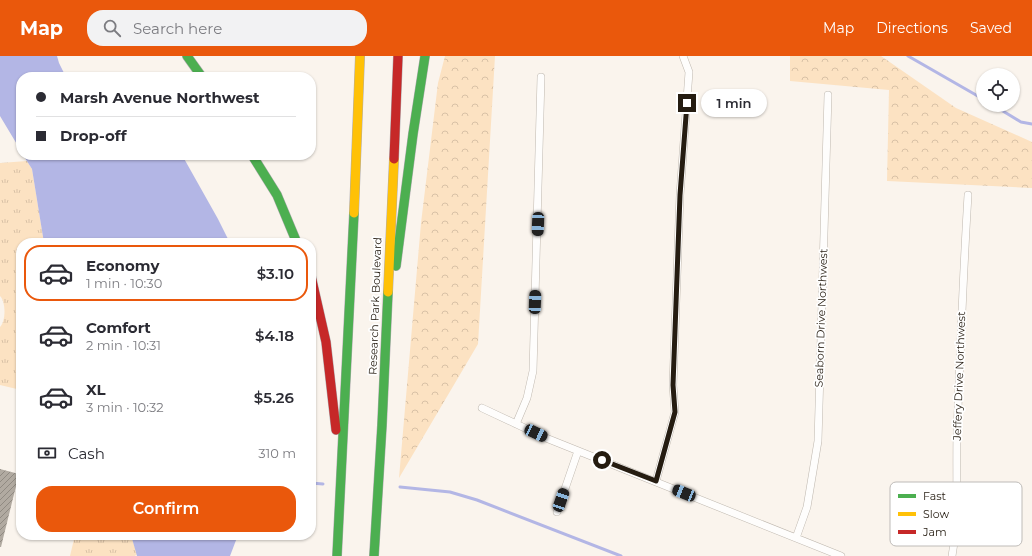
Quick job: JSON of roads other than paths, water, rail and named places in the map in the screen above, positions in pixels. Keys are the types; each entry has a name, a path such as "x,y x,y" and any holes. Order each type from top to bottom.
{"highway":[{"path":"187,56 198,72"},
{"path":"337,556 340,467 356,176 360,56"},
{"name":"Research Park Boulevard","path":"374,556 382,425 398,56"},
{"path":"384,355 413,134 425,56"},
{"path":"255,160 277,195 295,238"},
{"path":"316,298 326,342 340,467"}],"street":[{"path":"656,481 675,412 673,385 680,195 689,72 683,56"},
{"path":"516,424 527,398 533,371 541,77"},
{"name":"Seaborn Drive Northwest","path":"796,538 807,507 818,441 828,95"},
{"name":"Jeffery Drive Northwest","path":"956,482 968,195"},
{"path":"482,408 578,451 841,556"},
{"path":"557,512 578,451"},
{"name":"Jeffery Drive Northwest","path":"952,556 954,546"}],"water":[{"path":"0,56 57,56 64,72 16,72 16,143 0,116"},
{"path":"26,160 185,160 228,238 43,238 32,169"},
{"path":"132,540 236,540 230,556 137,556"}],"waterway":[{"path":"908,56 976,95"},
{"path":"1005,112 1021,122 1032,124"},
{"path":"316,483 323,484"},
{"path":"400,487 450,492 477,500 621,556"}]}
